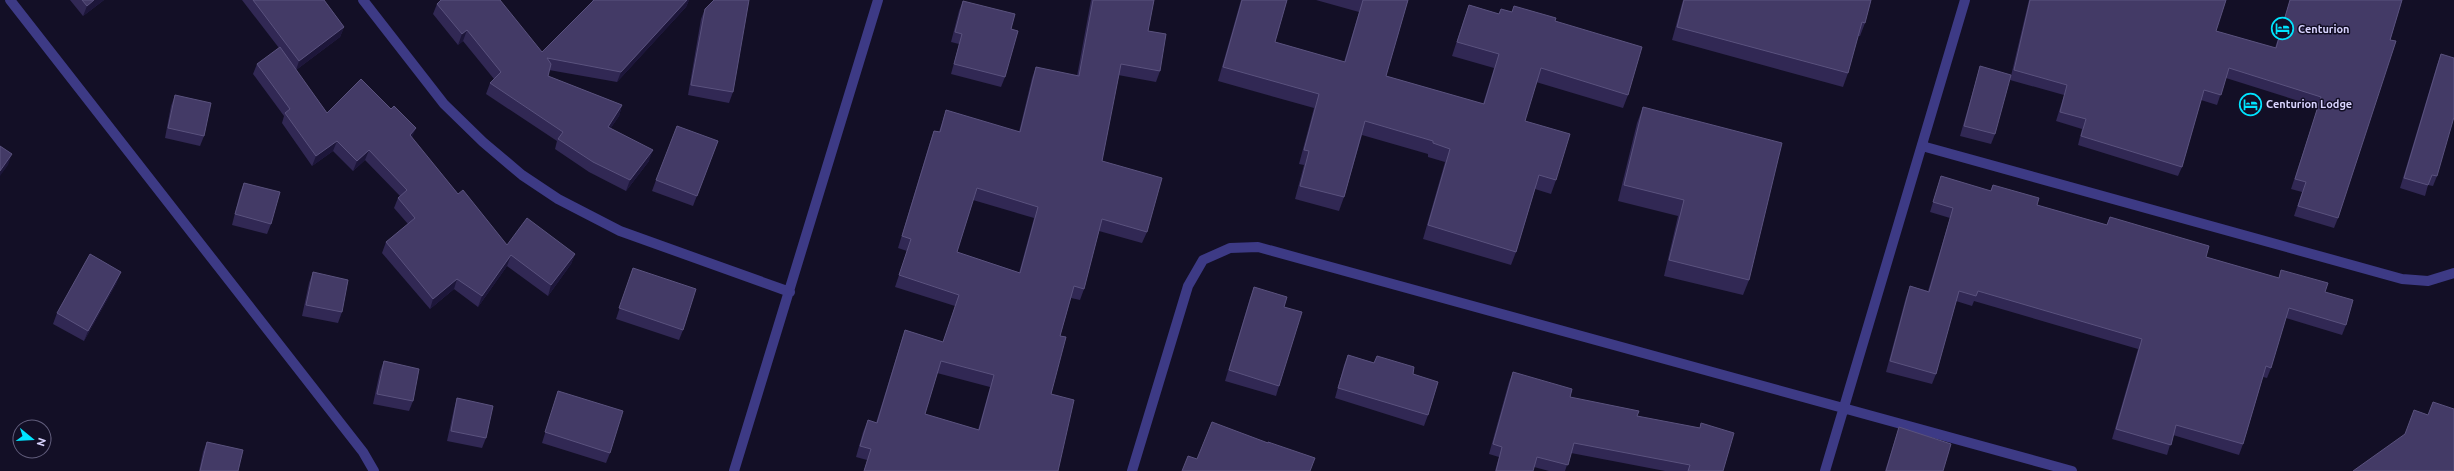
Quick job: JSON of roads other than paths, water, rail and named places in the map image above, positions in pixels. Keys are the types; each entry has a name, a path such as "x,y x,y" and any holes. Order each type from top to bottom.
{"street":[{"path":"10,0 363,452 374,471"},
{"path":"363,0 444,104 522,175 558,199 620,231 790,292"},
{"path":"734,471 790,292 878,0"},
{"path":"1825,471 1842,409 1965,0"},
{"path":"1922,146 2402,279 2428,281 2454,272"},
{"path":"1132,471 1188,286 1203,260 1230,248 1258,247 1842,409 2072,471"}],"place":[{"name":"Centurion","path":"2282,29"},
{"name":"Centurion Lodge","path":"2251,104"}]}
